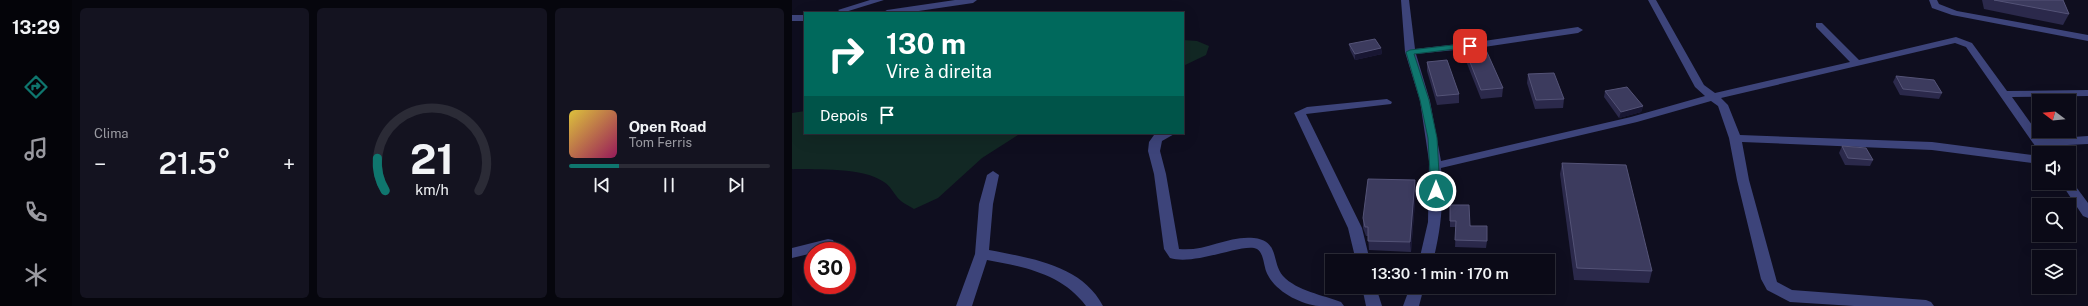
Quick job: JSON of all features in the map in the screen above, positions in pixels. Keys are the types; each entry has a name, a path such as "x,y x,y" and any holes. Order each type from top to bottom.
{"street":[{"path":"842,10 880,0"},
{"path":"894,12 973,0"},
{"path":"1405,0 1409,22 1410,52 1426,107 1433,138 1435,166 1433,232 1428,254"},
{"path":"1652,0 1703,91 1723,105 1735,138 1742,180 1768,279 1772,286 1790,296 1929,306"},
{"path":"1934,0 1936,6 1956,13 2088,38"},
{"path":"792,18 804,18"},
{"path":"1819,25 1856,62"},
{"path":"1410,52 1484,44 1578,30"},
{"path":"1435,166 1497,150 1626,121 1713,97 1947,40 1961,40 1969,45 2041,146"},
{"path":"2004,94 2088,93"},
{"path":"1361,254 1355,228 1300,113 1307,110 1387,102"},
{"path":"1168,134 1158,138 1155,142 1154,151 1160,174 1171,249 1175,254 1194,256 1248,242 1262,245 1266,248 1273,272 1286,286 1336,306"},
{"path":"1735,138 1932,146 2032,159"},
{"path":"2039,143 2088,140"},
{"path":"964,306 972,290 982,254 986,204 993,175"},
{"path":"2074,190 2083,198 2088,213"},
{"path":"792,253 804,250"},
{"path":"982,254 1028,264 1064,275 1077,284 1096,306"},
{"path":"1371,294 1374,306"},
{"path":"1411,306 1415,294"}],"green space":[{"path":"1184,40 1197,41 1209,46 1206,55 1184,66"},
{"path":"804,111 804,134 1019,134 982,158 938,198 914,209 901,201 887,184 875,177 840,170 792,169 792,113"}],"building":[{"path":"1994,0 2063,0 2069,14"},
{"path":"1375,39 1381,48 1355,54 1349,44"},
{"path":"1486,50 1503,88 1481,90 1466,52"},
{"path":"1447,60 1459,94 1437,96 1427,62"},
{"path":"1554,73 1564,99 1536,100 1528,74"},
{"path":"1896,76 1934,80 1942,93 1903,89"},
{"path":"1627,87 1643,106 1621,112 1605,91"},
{"path":"1842,146 1866,148 1873,160 1848,158"},
{"path":"1562,163 1626,165 1652,271 1577,268"},
{"path":"1368,179 1415,180 1410,242 1368,241 1368,227 1365,227 1363,218"},
{"path":"1450,205 1469,205 1470,226 1487,226 1487,241 1455,240 1456,221 1450,221"}],"route":[{"path":"1436,191 1433,138 1410,52 1470,46"}]}
